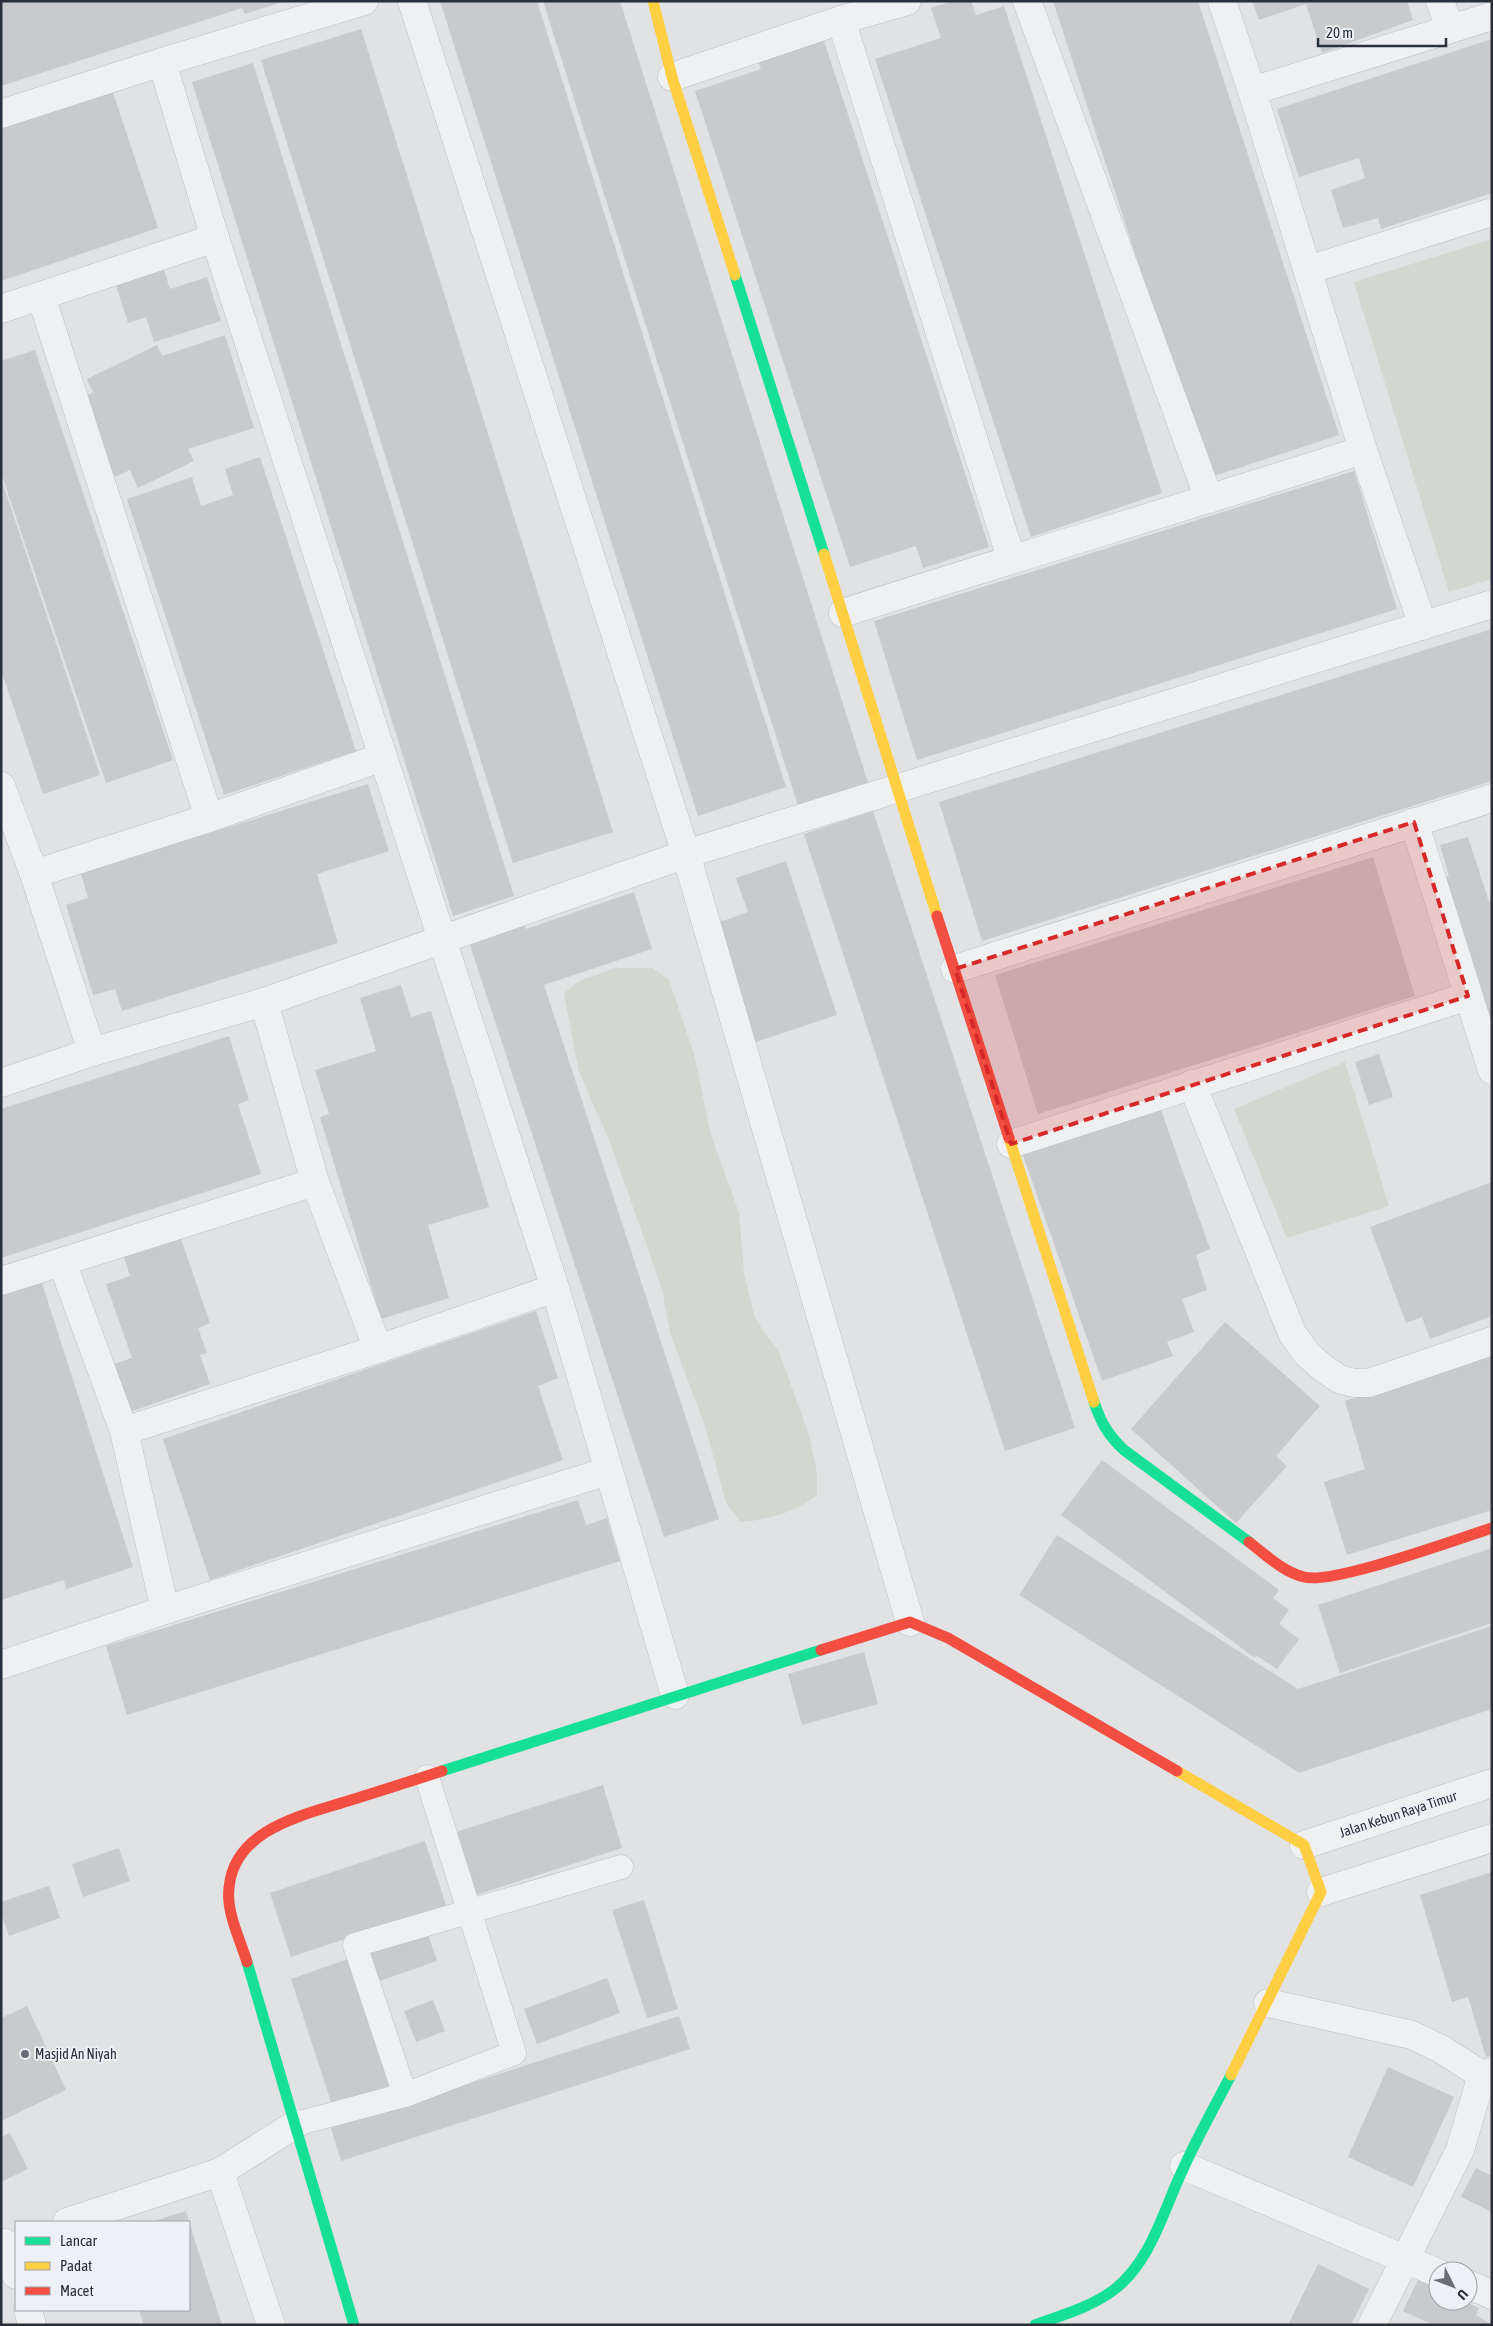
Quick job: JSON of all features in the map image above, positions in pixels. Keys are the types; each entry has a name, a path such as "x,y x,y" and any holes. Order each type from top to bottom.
{"street":[{"path":"1,114 162,62 364,1"},
{"path":"412,1 686,854 910,1622"},
{"path":"653,1 672,77 843,613 896,790 1101,1424 1110,1437 1124,1450 1286,1570 1304,1578 1334,1577 1492,1528"},
{"path":"672,77 841,20 907,1"},
{"path":"1026,1 1209,500"},
{"path":"1222,1 1252,91 1363,450 1422,626"},
{"path":"1440,1 1450,29"},
{"path":"1252,91 1492,16"},
{"path":"841,20 1011,558"},
{"path":"162,62 215,238 444,940 555,1288 675,1695"},
{"path":"1308,270 1492,212"},
{"path":"1,309 215,238"},
{"path":"41,296 209,818"},
{"path":"843,613 1011,558 1209,500 1363,450"},
{"path":"1,1083 92,1052 264,1002 686,854 1492,604"},
{"path":"34,874 209,818 383,757"},
{"path":"1,786 34,874 92,1052"},
{"path":"955,969 1492,798"},
{"path":"1414,822 1492,1070"},
{"path":"1011,1144 1468,996"},
{"path":"264,1002 316,1182 378,1349"},
{"path":"1192,1084 1292,1333 1307,1354 1323,1368 1339,1379 1369,1383 1492,1341"},
{"path":"1,1281 316,1182"},
{"path":"62,1262 124,1431 165,1610"},
{"path":"124,1431 378,1349 555,1288"},
{"path":"1,1665 165,1610 608,1471"},
{"path":"354,2325 229,1903 230,1878 246,1849 264,1831 285,1821 427,1777 675,1695 910,1622 948,1638 1304,1845 1321,1892 1268,2003 1184,2166 1147,2251 1134,2270 1115,2290 1089,2305 1035,2325"},
{"name":"Jalan Kebun Raya Timur","path":"1304,1845 1492,1782"},
{"path":"1321,1892 1492,1838"},
{"path":"1268,2003 1412,2035 1441,2048 1487,2073 1460,2150 1406,2261 1372,2325"},
{"path":"70,2221 220,2172 296,2124"},
{"path":"1184,2166 1428,2269"},
{"path":"220,2172 271,2325"},
{"path":"8,2242 15,2272"},
{"path":"1478,2289 1492,2295"},
{"path":"28,2311 32,2325"}],"lane":[{"path":"296,2124 405,2095 514,2054 427,1777"},
{"path":"405,2095 355,1945 621,1867"}],"highlighted area":[{"path":"1414,822 1468,996 1011,1144 955,969"}],"shaded area":[{"path":"1492,239 1492,579 1449,592 1354,282"},
{"path":"616,968 653,968 669,980 694,1054 711,1135 739,1213 744,1273 754,1315 765,1334 778,1349 809,1435 817,1473 817,1495 800,1506 781,1514 741,1522 726,1503 705,1426 670,1333 662,1289 610,1142 579,1072 564,993 579,981"},
{"path":"1345,1062 1389,1206 1287,1238 1234,1109"}],"building":[{"path":"1,1 282,2 245,14 242,8 1,86"},
{"path":"440,1 537,1 786,787 698,816"},
{"path":"543,1 620,1 869,786 799,809"},
{"path":"952,1 971,1 976,15 1004,6 1162,493 1031,537 875,59 941,38 931,8"},
{"path":"1053,1 1198,1 1339,435 1208,478"},
{"path":"1252,1 1407,1 1413,20 1322,53 1306,4 1259,20"},
{"path":"361,29 613,832 513,863 261,60"},
{"path":"823,38 989,547 923,568 916,546 850,567 695,91 761,69 757,59"},
{"path":"1492,39 1492,193 1381,229 1378,218 1343,228 1331,190 1365,178 1359,158 1299,177 1277,109"},
{"path":"253,63 514,896 453,916 192,82"},
{"path":"111,87 158,228 1,281 1,124"},
{"path":"163,267 170,289 207,277 221,321 154,342 146,317 128,323 115,282"},
{"path":"225,335 254,428 188,449 194,461 138,488 130,470 115,477 78,400 93,392 87,379 157,345 162,356"},
{"path":"35,350 173,760 106,783 1,473 1,361"},
{"path":"260,457 356,751 224,795 127,499 192,477 201,506 233,495 225,469"},
{"path":"1354,471 1397,609 917,760 874,621"},
{"path":"2,481 100,775 43,794 1,670"},
{"path":"1492,629 1492,781 982,941 939,802"},
{"path":"368,784 389,851 317,874 338,943 122,1011 115,989 93,995 66,905 88,898 81,873"},
{"path":"873,811 1075,1428 1005,1451 804,834"},
{"path":"1468,837 1489,902 1492,901 1492,1029 1443,878 1449,876 1440,845"},
{"path":"1373,857 1415,996 1038,1114 995,975"},
{"path":"786,861 837,1015 756,1042 717,923 748,912 736,878"},
{"path":"634,892 652,949 544,985 719,1519 664,1537 469,942 524,924 526,929"},
{"path":"401,985 411,1017 431,1011 489,1207 428,1225 449,1298 381,1319 320,1117 329,1114 315,1070 376,1051 360,998"},
{"path":"229,1036 249,1100 238,1104 261,1174 1,1258 1,1109"},
{"path":"1379,1054 1393,1097 1369,1105 1355,1062"},
{"path":"1160,1107 1210,1249 1196,1255 1207,1290 1182,1299 1194,1332 1167,1342 1173,1356 1102,1381 1023,1155"},
{"path":"1492,1182 1492,1316 1430,1339 1422,1317 1406,1323 1370,1227"},
{"path":"179,1233 210,1323 198,1328 207,1353 200,1355 210,1384 127,1413 110,1365 132,1358 106,1284 130,1276 123,1254"},
{"path":"40,1277 133,1567 66,1589 64,1580 1,1600 1,1290"},
{"path":"536,1311 558,1378 538,1386 563,1460 210,1580 163,1439"},
{"path":"1225,1322 1320,1406 1276,1456 1287,1466 1236,1523 1131,1429"},
{"path":"1492,1355 1492,1510 1347,1555 1324,1482 1365,1469 1345,1401"},
{"path":"1102,1460 1279,1590 1273,1598 1289,1610 1279,1624 1299,1639 1277,1669 1256,1655 1255,1658 1061,1515"},
{"path":"578,1500 586,1525 607,1518 620,1561 127,1715 106,1646"},
{"path":"1057,1535 1298,1689 1492,1626 1492,1709 1299,1773 1019,1595"},
{"path":"1492,1548 1492,1623 1340,1673 1318,1605"},
{"path":"864,1652 878,1704 802,1725 788,1674"},
{"path":"603,1785 622,1848 476,1895 456,1832"},
{"path":"425,1841 446,1905 291,1957 270,1893"},
{"path":"119,1848 130,1881 83,1897 72,1864"},
{"path":"1492,1872 1492,2055 1486,2057 1468,1997 1452,2002 1420,1895"},
{"path":"49,1886 60,1918 9,1936 1,1913 1,1902"},
{"path":"644,1900 678,2009 647,2018 612,1910"},
{"path":"426,1929 437,1961 377,1982 366,1950"},
{"path":"351,1958 394,2084 332,2105 291,1979"},
{"path":"607,1978 620,2013 537,2044 524,2009"},
{"path":"433,2000 445,2031 416,2042 404,2011"},
{"name":"Masjid An Niyah","path":"27,2006 66,2090 1,2121 1,2018"},
{"path":"679,2016 690,2049 341,2161 331,2128"},
{"path":"1388,2067 1454,2097 1413,2187 1348,2157"},
{"path":"10,2133 28,2169 1,2182 1,2137"},
{"path":"1476,2168 1492,2176 1492,2212 1461,2197"},
{"path":"186,2211 189,2221 154,2221"},
{"path":"190,2225 222,2325 144,2325 139,2311 190,2311"},
{"path":"1318,2264 1369,2289 1351,2325 1288,2325"},
{"path":"1418,2280 1428,2284 1428,2311 1478,2311 1476,2315 1492,2325 1433,2325 1403,2311"}],"traffic: fast":[{"path":"735,275 824,554"},
{"path":"1094,1402 1106,1428 1124,1450 1249,1542"},
{"path":"442,1771 821,1650"},
{"path":"247,1962 354,2325"},
{"path":"1035,2325 1097,2301 1115,2289 1139,2263 1156,2233 1195,2144 1231,2075"}],"traffic: slow":[{"path":"653,1 672,77 735,275"},
{"path":"824,554 937,916"},
{"path":"1009,1138 1094,1402"},
{"path":"1177,1771 1304,1845 1321,1892 1231,2075"}],"traffic: jam":[{"path":"937,916 1009,1138"},
{"path":"1249,1542 1296,1575 1319,1578 1395,1560 1492,1528"},
{"path":"821,1650 910,1622 948,1638 1177,1771"},
{"path":"247,1962 234,1925 229,1897 229,1888 234,1868 244,1851 258,1838 275,1827 294,1819 442,1771"}],"place":[{"name":"Masjid An Niyah","path":"25,2054"}]}
